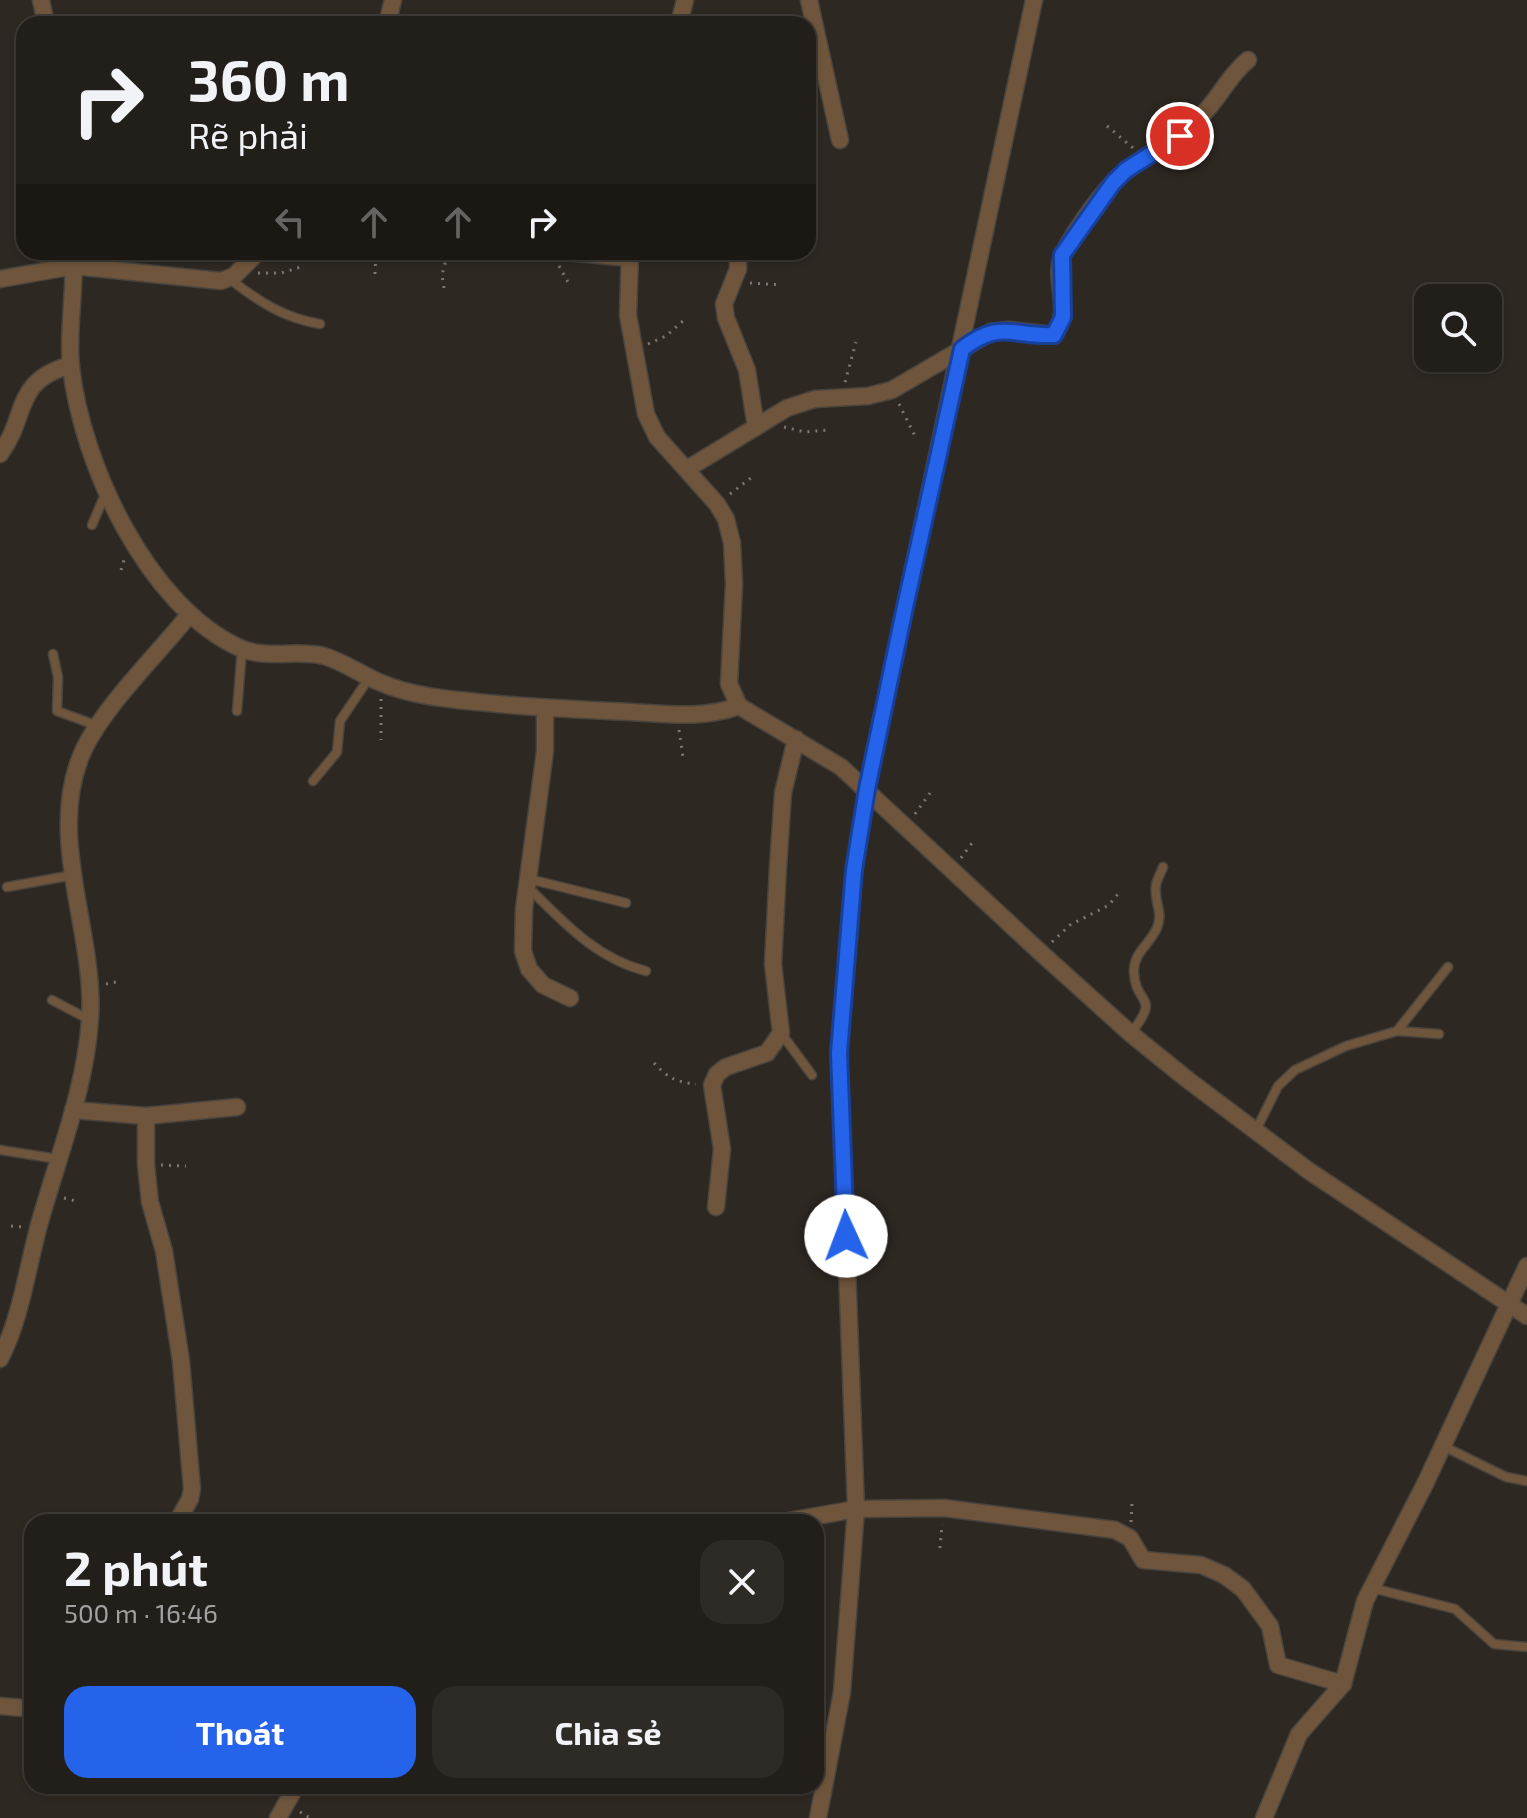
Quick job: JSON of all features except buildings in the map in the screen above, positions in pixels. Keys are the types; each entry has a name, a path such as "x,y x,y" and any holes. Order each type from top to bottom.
{"street":[{"path":"824,1786 842,1692 856,1509 839,1053 854,870 867,789 1034,0"},
{"path":"816,32 840,140"},
{"path":"687,469 787,408 815,399 868,396 892,390 991,332 1009,330 1054,335 1063,317 1062,255 1113,183 1180,136 1206,112 1248,60"},
{"path":"0,279 70,260"},
{"path":"74,260 71,365 90,451 106,491 146,560 189,615 242,649 322,656 375,680 433,697 545,709 705,715 739,706"},
{"path":"80,260 212,281 236,274 250,260"},
{"path":"630,260 628,315 646,414 657,437 717,504 726,519 732,543 734,584 729,684 739,706 827,756 867,789 1131,1034 1256,1131 1309,1171 1527,1316"},
{"path":"737,260 734,281 726,296 726,318 763,422"},
{"path":"0,454 31,387 42,376 71,365"},
{"path":"0,1359 31,1263 73,1110 90,1021 90,987 74,875 70,807 74,782 84,749 98,726 189,615"},
{"path":"545,709 545,751 522,942 529,969 543,985 570,998"},
{"path":"716,1207 722,1149 712,1085 717,1074 726,1067 757,1059 767,1053 781,1033 773,964 783,793 796,739"},
{"path":"73,1110 146,1116 237,1107"},
{"path":"146,1116 150,1202 172,1295 187,1412 192,1489 183,1514"},
{"path":"1264,1818 1299,1734 1343,1684 1365,1601 1443,1446 1527,1266"},
{"path":"824,1515 856,1509 944,1508 1115,1530 1130,1538 1143,1560 1201,1565 1224,1575 1243,1589 1270,1626 1278,1665 1343,1684"},
{"path":"0,1706 24,1708"},
{"path":"278,1818 292,1794"},
{"path":"818,1818 823,1794"}],"lane":[{"path":"236,274 256,300 280,313 320,324"},
{"path":"92,525 106,491"},
{"path":"237,711 242,649"},
{"path":"53,654 58,677 57,711 98,726"},
{"path":"313,781 337,752 340,721 375,680"},
{"path":"1131,1034 1146,1015 1146,1000 1136,983 1134,971 1136,958 1157,929 1161,916 1156,884 1163,867"},
{"path":"7,887 74,875"},
{"path":"528,883 626,903"},
{"path":"528,883 594,948 622,965 646,971"},
{"path":"1397,1031 1448,967"},
{"path":"52,1000 90,1021"},
{"path":"1256,1131 1278,1086 1295,1070 1346,1046 1397,1031 1439,1034"},
{"path":"781,1033 812,1075"},
{"path":"0,1150 58,1159"},
{"path":"1443,1446 1506,1477 1527,1481"},
{"path":"1372,1588 1455,1609 1494,1644 1527,1647"}],"path":[{"path":"1107,126 1145,159"},
{"path":"375,274 376,260"},
{"path":"444,288 442,275 446,260"},
{"path":"236,274 266,274 301,267"},
{"path":"734,281 782,285"},
{"path":"633,347 652,343 683,321"},
{"path":"843,398 849,358 856,342"},
{"path":"892,390 915,436"},
{"path":"763,422 805,432 828,430"},
{"path":"717,504 752,477"},
{"path":"375,680 381,740"},
{"path":"676,714 683,757"},
{"path":"907,828 930,793"},
{"path":"1040,952 1070,925 1109,905 1118,894"},
{"path":"654,1063 667,1077 678,1082 712,1085"},
{"path":"146,1165 186,1166"},
{"path":"940,1548 944,1508"}],"route":[{"path":"846,1236 839,1053 854,870 867,789 962,349 991,332 1009,330 1054,335 1063,317 1062,255 1113,183 1126,170 1180,136"}]}
